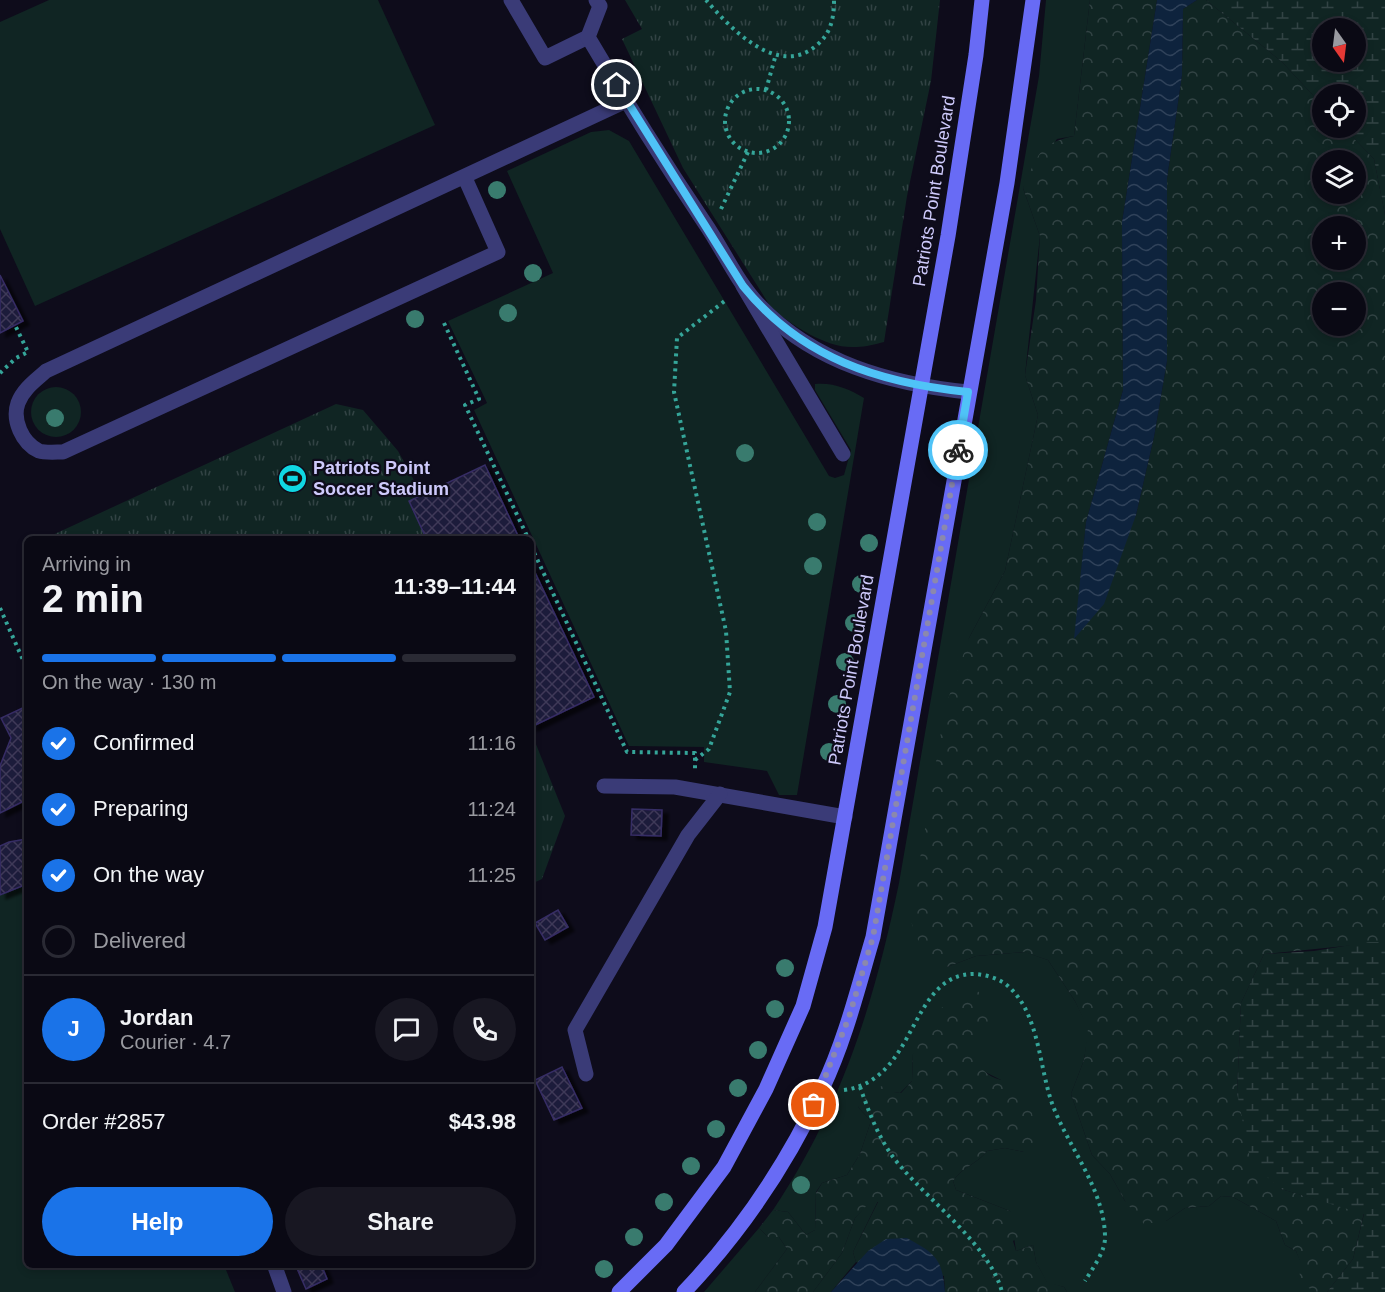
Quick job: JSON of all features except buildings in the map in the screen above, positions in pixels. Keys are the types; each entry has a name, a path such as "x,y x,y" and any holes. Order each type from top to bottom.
{"street":[{"path":"511,0 545,58 588,37 600,6 596,0"},
{"name":"Patriots Point Boulevard","path":"619,1292 666,1245 724,1167 766,1089 803,1006 825,927 845,817 964,134 982,0"},
{"path":"684,1292 753,1211 795,1140 823,1087 849,1017 873,937 968,392 1007,183 1033,0"},
{"path":"588,37 661,158 710,231 843,454"},
{"path":"465,178 498,252 63,452 40,451 26,440 17,426 18,403 29,386 46,371 465,178 626,101"},
{"path":"743,286 758,305 786,331 843,364 921,387 968,392"},
{"path":"604,786 696,790 845,817"},
{"path":"586,1074 575,1030 688,835 720,794"},
{"path":"275,1268 284,1292"}],"path":[{"path":"706,0 729,26 755,45 776,54 798,56 811,50 824,39 833,20 834,0"},
{"path":"766,90 776,54"},
{"path":"766,90 776,95 786,108 788,129 782,141 774,149 759,153 748,152 736,146 729,137 725,119 727,109 735,97 745,91 766,90"},
{"path":"710,231 748,152"},
{"path":"695,760 709,749 730,692 726,631 674,392 677,338 743,286"},
{"path":"444,323 479,399 465,405 527,536"},
{"path":"0,374 16,358 28,352 15,325"},
{"path":"534,552 627,752 695,753 696,790"},
{"path":"0,608 24,662"},
{"path":"823,1087 846,1091 880,1077 895,1061 914,1024 938,987 952,978 974,974 993,977 1010,987 1025,1009 1053,1106 1102,1214 1106,1239 1085,1281"},
{"path":"860,1087 878,1133 901,1167 936,1201 980,1252 999,1280 1002,1292"}],"green space":[{"path":"49,0 378,0 435,125 35,306 0,229 0,22"},
{"path":"625,0 940,0 931,81 907,196 884,342 860,347 834,344 811,335 772,309 683,168 622,39 642,29"},
{"path":"1046,0 1090,0 1074,136 1057,139 1023,188 1040,236 1025,375 1038,415 1005,571 969,638 947,967 976,956 1025,952 1048,960 1075,1001 1089,1029 1084,1060 1071,1094 1092,1155 1110,1174 1125,1201 1166,1221 1185,1208 1209,1206 1221,1196 1233,1197 1276,1221 1285,1245 1296,1251 1314,1292 1067,1292 1064,1287 1047,1283 1036,1262 1033,1245 1016,1251 1010,1211 956,1190 953,1181 987,1151 1005,1148 1024,1152 1001,1080 981,1070 972,1054 976,1046 913,1054 912,1081 900,1093 894,1092 858,1107 871,1121 860,1154 847,1175 822,1183 816,1192 815,1230 806,1235 788,1212 773,1210 797,1171 837,1093 866,1012 899,883 1039,76"},
{"path":"1090,0 1157,0 1122,222 1123,390 1086,522 1075,638 1136,515 1154,437 1167,361 1167,179 1182,75 1183,9 1197,0 1206,0 1282,62 1312,94 1312,138 1354,138 1365,150 1312,150 1312,204 1366,204 1366,151 1374,159 1385,215 1385,942 1264,954 1241,1003 1237,1093 1281,1189 1364,1213 1353,1259 1327,1292 1314,1292 1299,1280 1301,1264 1296,1251 1285,1245 1276,1221 1233,1197 1221,1196 1209,1206 1185,1208 1166,1221 1144,1224 1125,1201 1110,1174 1092,1155 1071,1094 1084,1060 1088,1029 1075,1001 1048,960 1024,952 976,956 947,967 923,953 910,919 945,708 969,638 1005,571 1038,415 1025,375 1036,300 1040,236 1023,188 1040,153 1062,139 1074,136"},
{"path":"1206,0 1385,0 1385,215 1374,159 1354,138 1366,138 1366,84 1312,84 1312,94 1282,62"},
{"path":"609,130 629,141 829,476 835,478 844,475 851,450 815,390 815,384 841,387 864,398 797,795 779,795 767,771 704,762 704,747 629,746 474,410 487,403 448,321 553,273 507,171 591,132"},
{"path":"51,387 61,387 74,394 81,407 81,417 74,430 61,437 51,437 42,433 35,426 31,417 31,407 35,398 42,391"},
{"name":"Patriots Point Soccer Stadium","path":"336,404 363,410 398,451 422,495 409,502 425,536 50,536"},
{"path":"534,739 565,816 542,879 534,883"},
{"path":"24,885 24,1268 225,1268 235,1292 0,1292 0,895"},
{"path":"1369,942 1385,942 1385,1292 1327,1292 1353,1259 1364,1214 1281,1189 1251,1163 1237,1093 1241,1003 1264,954 1314,951"},
{"path":"976,989 988,1003 992,1018 973,1054 987,1074 1001,1080 1007,1076 1020,1088 1032,1113 1036,1139 1024,1152 1005,1148 987,1151 953,1181 956,1190 1010,1211 1025,1232 1013,1241 1016,1251 1033,1245 1036,1262 1047,1282 1064,1287 1067,1292 945,1292 944,1276 868,1251 859,1263 856,1262 853,1252 878,1202 871,1201 855,1218 842,1253 813,1292 755,1292 787,1249 779,1237 768,1237 759,1228 773,1210 788,1212 806,1235 815,1230 816,1193 822,1183 847,1175 860,1154 871,1121 858,1107 870,1092 884,1085 894,1092 901,1093 912,1081 913,1054 940,1009 963,993"},
{"path":"870,1201 878,1201 853,1252 856,1262 831,1292 813,1292 842,1253 855,1218"},
{"path":"759,1228 768,1237 779,1237 787,1249 755,1292 704,1292"}],"water":[{"path":"1157,0 1197,0 1183,9 1182,75 1167,179 1167,361 1154,437 1136,515 1104,604 1074,639 1086,522 1123,390 1122,222"},
{"path":"907,1238 935,1258 942,1271 945,1292 831,1292 868,1251 886,1239"}],"way so far":[{"path":"814,1105 849,1017 873,937 958,450"}],"place":[{"name":"Patriots Point Soccer Stadium","path":"292,478"}],"route":[{"path":"617,85 743,286 758,305 786,331 843,364 921,387 968,392 958,450"}]}
